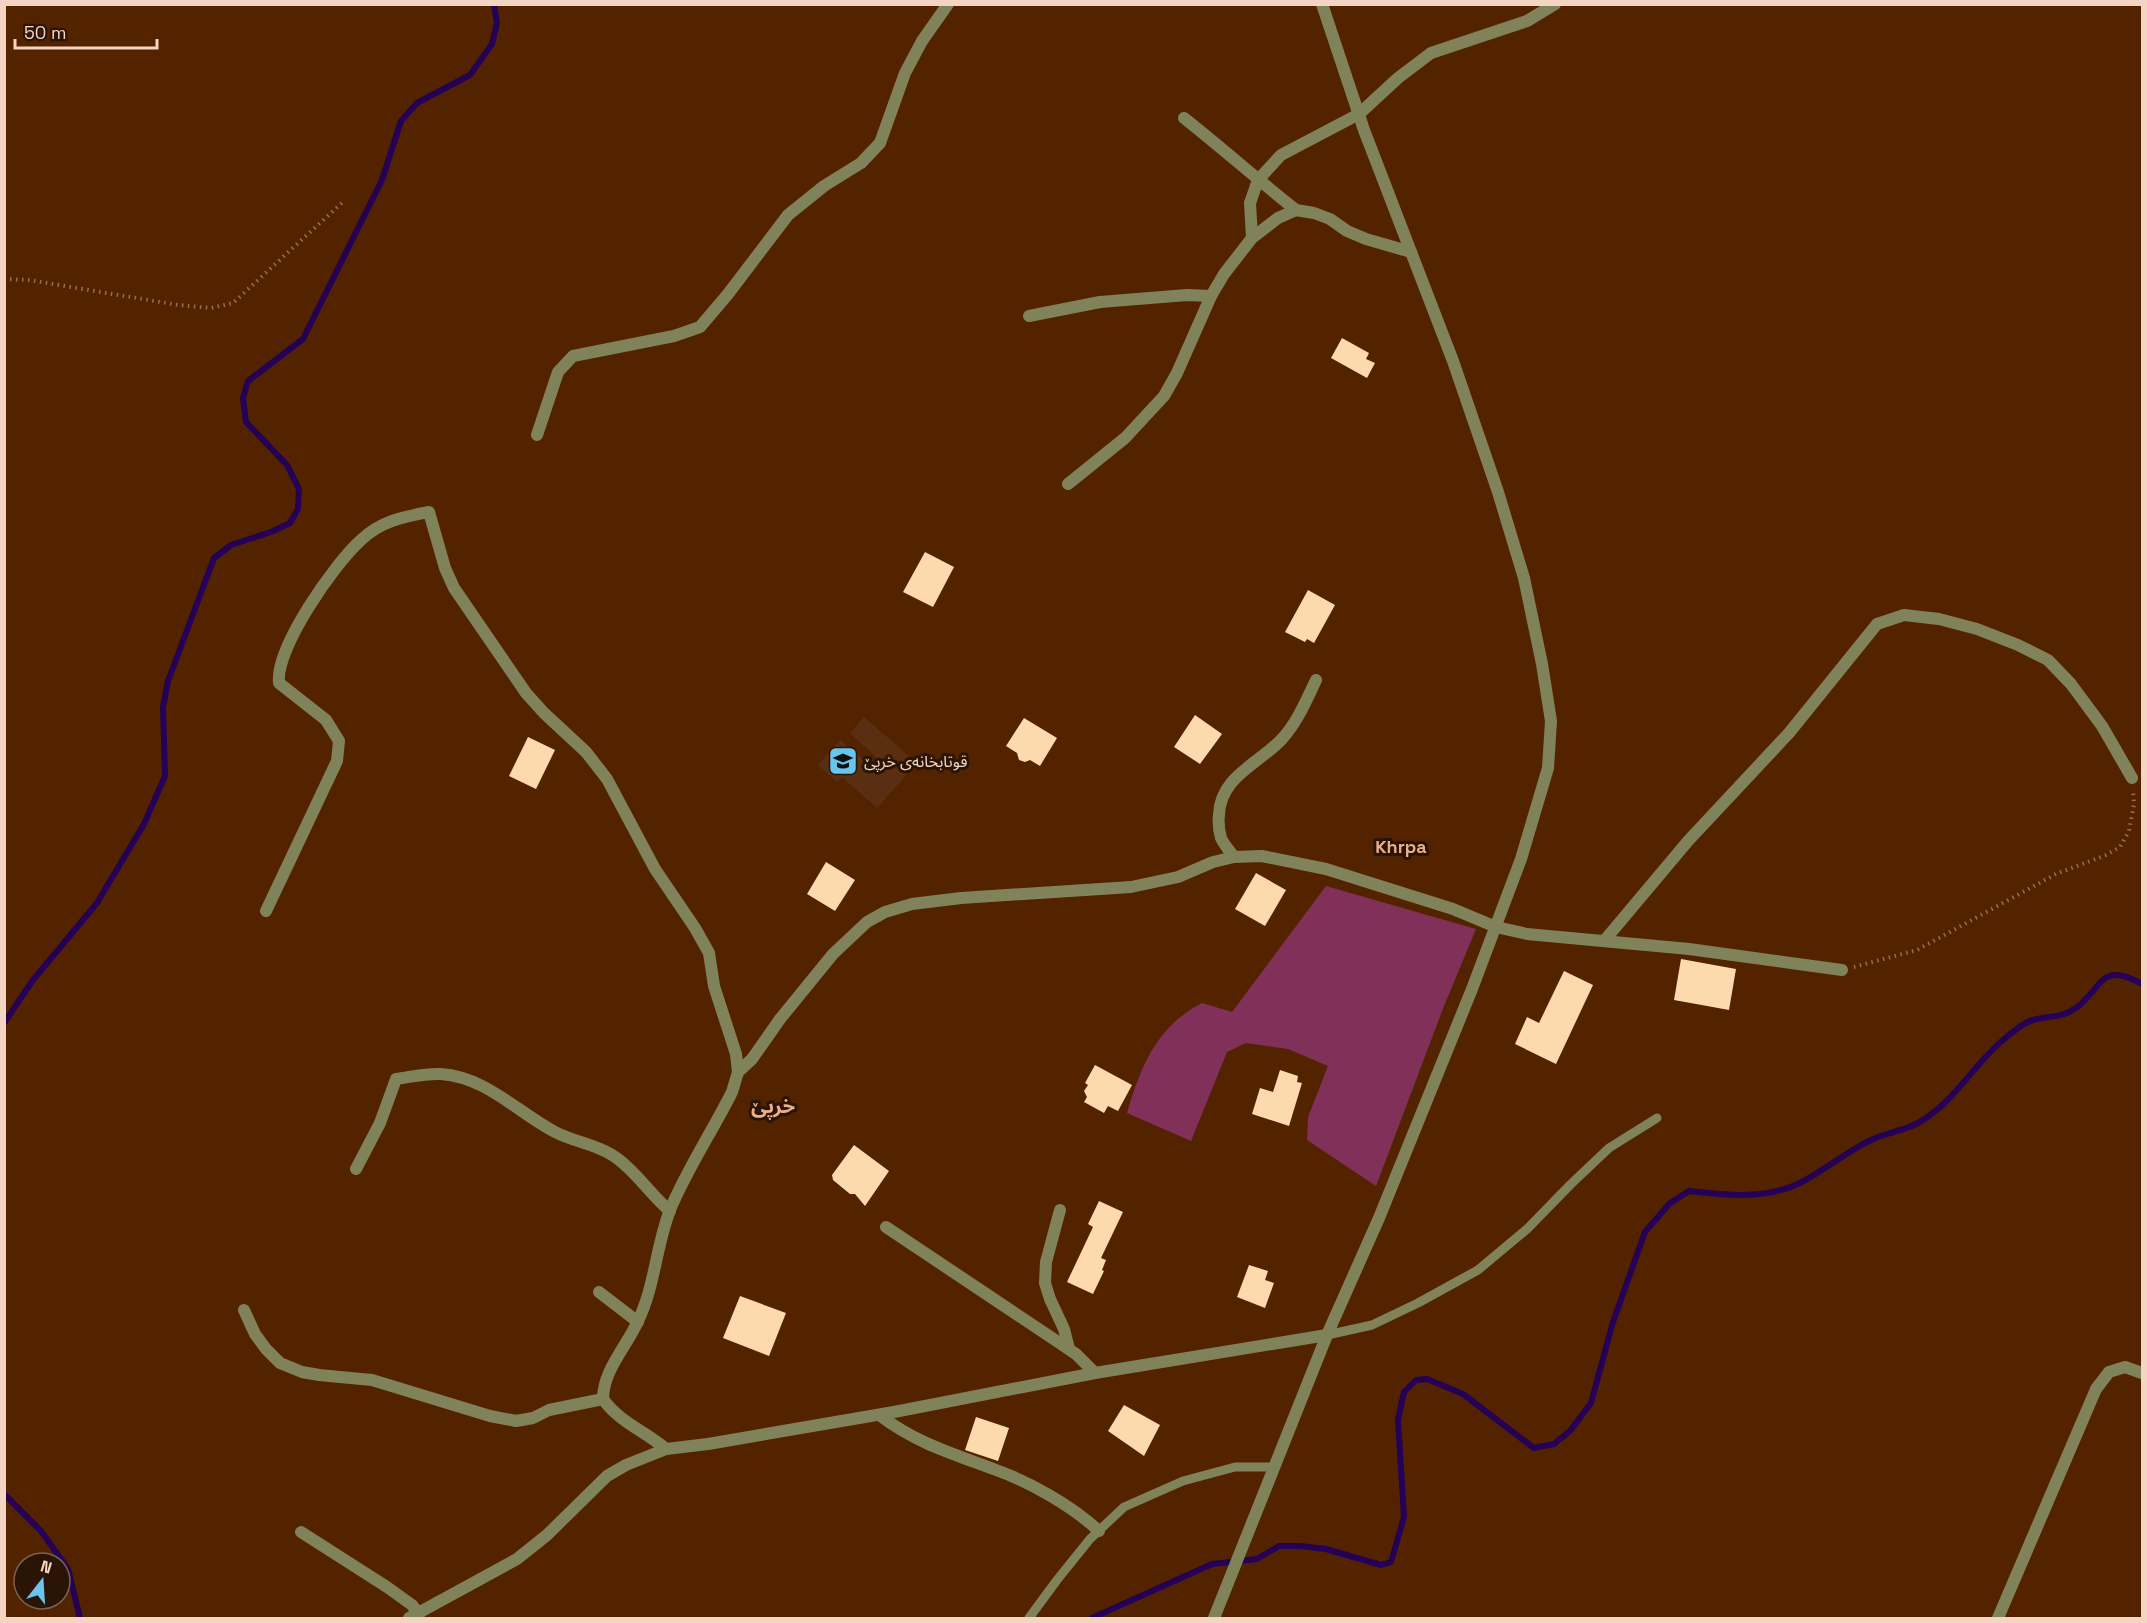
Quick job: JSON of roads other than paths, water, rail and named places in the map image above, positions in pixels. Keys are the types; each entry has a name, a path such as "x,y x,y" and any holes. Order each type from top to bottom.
{"street":[{"path":"537,435 558,372 573,356 674,336 700,327 788,215 824,186 861,163 880,143 905,73 922,41 948,4"},
{"path":"1214,1618 1327,1335 1426,1105 1496,927 1521,859 1548,768 1551,721 1542,664 1521,567 1453,362 1359,114 1322,4"},
{"path":"1252,238 1250,203 1258,180 1281,155 1359,114 1398,78 1431,53 1527,21 1555,4"},
{"path":"1184,118 1296,210 1314,213 1330,219 1347,231 1411,252"},
{"path":"1068,484 1125,438 1164,396 1177,373 1210,296 1252,238 1278,218 1296,210"},
{"path":"1029,316 1100,302 1187,295 1210,296"},
{"path":"266,912 337,761 339,741 326,720 279,682 278,672 283,656 316,593 361,539 394,518 429,512 445,568 454,588 526,693 586,752 607,779 655,869 709,953 714,986 736,1054 738,1072"},
{"path":"1604,941 1688,841 1789,733 1877,624 1904,615 1940,618 1977,629 2048,660 2078,692 2102,726 2132,778"},
{"path":"1234,857 1221,839 1218,824 1223,795 1231,782 1266,755 1294,725 1316,681"},
{"path":"666,1449 649,1435 624,1422 603,1399 603,1390 616,1357 638,1322 646,1301 656,1254 670,1211 721,1113 738,1072 752,1059 780,1019 833,954 867,921 885,912 912,904 961,898 1131,887 1178,877 1213,862 1234,857 1262,856 1326,869 1453,909 1496,927 1527,934 1689,949 1842,970"},
{"path":"356,1169 376,1132 396,1079 441,1074 465,1078 485,1087 542,1125 615,1157 633,1171 670,1211"},
{"path":"1060,1210 1046,1262 1045,1283 1064,1329 1069,1349"},
{"path":"886,1227 1069,1349 1095,1373"},
{"path":"599,1292 638,1322"},
{"path":"243,1310 255,1334 266,1349 280,1363 302,1372 372,1380 490,1416 516,1421 533,1418 549,1410 603,1399"},
{"path":"301,1532 387,1587 411,1605 414,1616 517,1559 547,1534 607,1476 626,1465 666,1449 879,1415 1095,1373 1327,1335"},
{"path":"1998,1618 2096,1389 2109,1372 2125,1367 2142,1373"},
{"path":"879,1415 901,1431 925,1444 1021,1480 1084,1518 1099,1530"}],"lane":[{"path":"1327,1335 1372,1325 1478,1270 1527,1229 1609,1148 1657,1118"},
{"path":"1029,1618 1099,1530 1124,1507 1183,1480 1235,1467 1275,1467"}],"waterway":[{"path":"4,1023 33,980 97,903 144,824 165,776 163,707 168,681 214,558 231,545 290,523 298,509 299,489 287,465 246,422 243,398 248,381 303,339 382,180 401,121 417,103 470,75 492,44 497,23 494,4"},
{"path":"1092,1618 1212,1564 1257,1559 1279,1546 1326,1549 1381,1565 1391,1562 1404,1517 1398,1420 1404,1392 1416,1380 1427,1379 1463,1394 1534,1448 1554,1444 1570,1431 1591,1403 1613,1322 1645,1232 1670,1203 1689,1191 1731,1195 1759,1194 1800,1183 1862,1145 1912,1126 1930,1115 1942,1106 1992,1050 2025,1023 2060,1015 2076,1008 2103,980 2110,976 2128,977 2142,984"},
{"path":"4,1494 41,1531 68,1569 80,1618"}],"place":[{"name":"قوتابخانەی خرپێ","path":"843,761"}],"district":[{"name":"Khrpa","path":"1401,846"},
{"name":"خرپێ","path":"773,1106"}]}
